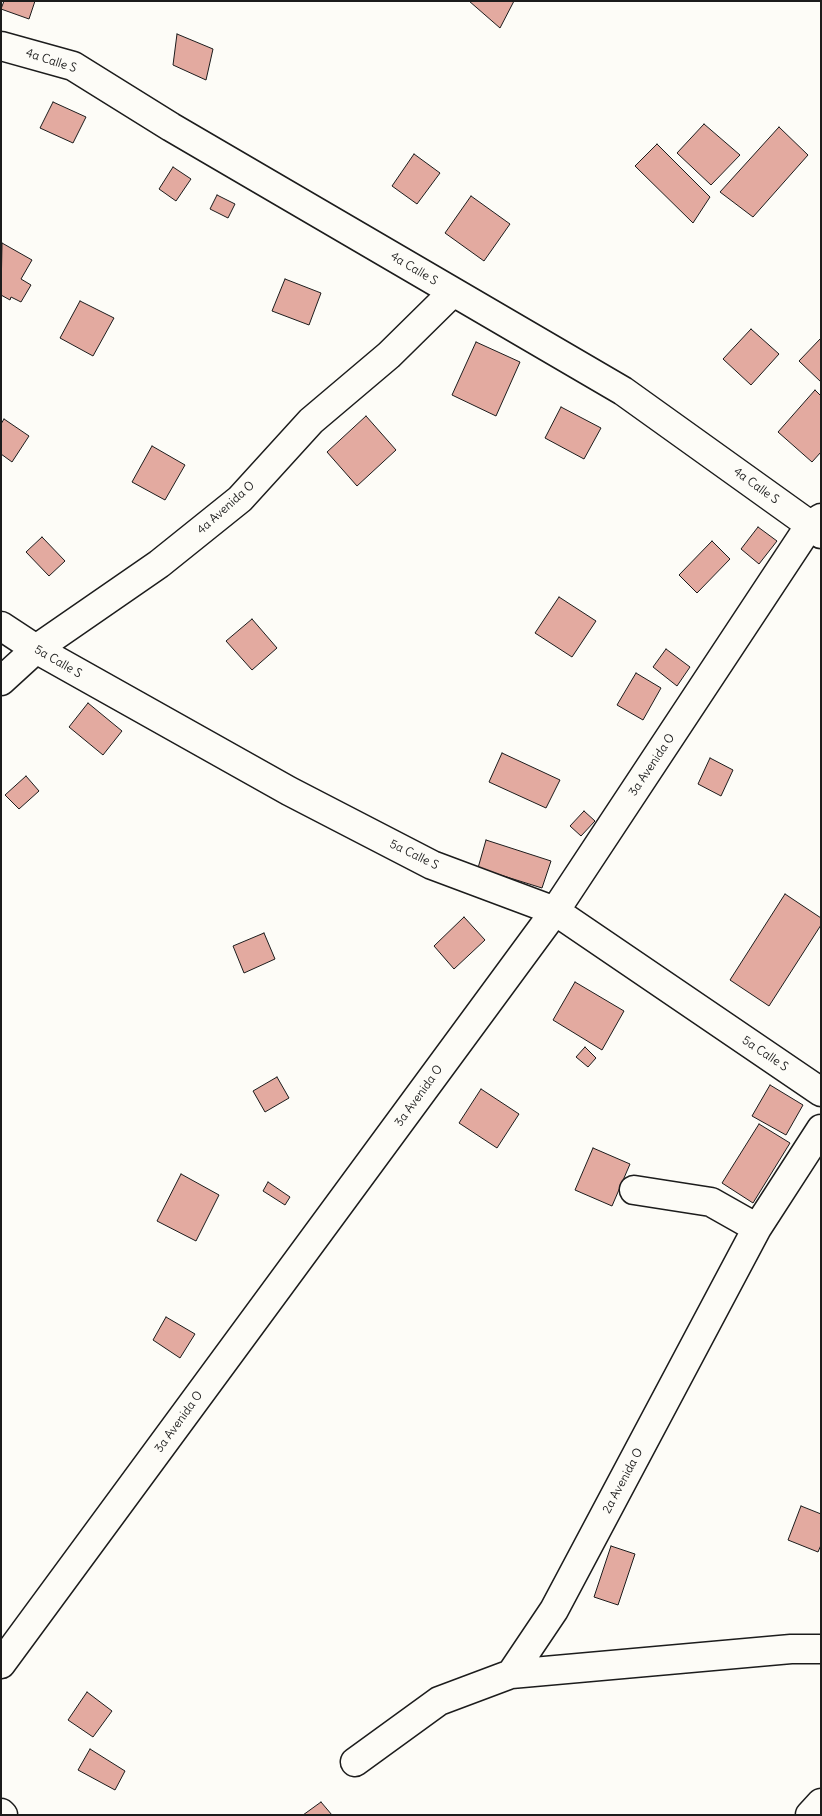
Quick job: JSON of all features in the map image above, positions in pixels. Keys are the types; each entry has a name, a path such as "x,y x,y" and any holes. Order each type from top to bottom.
{"street":[{"name":"4a Calle S","path":"1,46 73,66 171,127 623,391 817,526"},
{"name":"4a Avenida O","path":"1,681 36,649 160,564 240,499 311,421 389,355 453,292"},
{"name":"3a Avenida O","path":"1,1664 555,911 817,526"},
{"name":"5a Calle S","path":"1,626 36,649 290,791 432,865 555,911 821,1092"},
{"name":"2a Avenida O","path":"511,1674 554,1610 757,1228 821,1129"},
{"path":"634,1190 710,1202 757,1228"},
{"path":"355,1762 439,1701 511,1674 791,1649 821,1649"},
{"path":"810,1815 821,1803"}],"building":[{"path":"4,1 35,1 29,19 1,9"},
{"path":"469,1 514,1 500,28"},
{"path":"177,34 213,49 206,80 173,65"},
{"path":"53,102 86,117 73,143 40,128"},
{"path":"704,124 740,155 711,185 677,153"},
{"path":"779,127 808,155 753,217 720,192"},
{"path":"657,144 710,197 693,223 635,166"},
{"path":"414,154 440,173 417,204 392,186"},
{"path":"173,167 191,179 176,201 159,189"},
{"path":"217,195 235,204 228,218 210,209"},
{"path":"471,196 510,224 484,261 445,233"},
{"path":"2,243 32,260 21,279 31,285 21,302 11,297 10,300 1,295"},
{"path":"285,279 321,293 309,325 272,311"},
{"path":"80,301 114,318 93,356 60,338"},
{"path":"751,329 779,354 751,385 723,359"},
{"path":"821,338 821,382 799,361"},
{"path":"476,342 520,362 496,416 452,395"},
{"path":"815,390 821,396 821,452 812,462 778,432"},
{"path":"561,407 601,428 584,459 545,438"},
{"path":"366,416 396,450 357,486 327,452"},
{"path":"4,419 29,436 12,462 1,454 1,424"},
{"path":"152,446 185,465 165,500 132,482"},
{"path":"758,527 777,541 759,564 741,549"},
{"path":"42,537 65,561 49,576 26,552"},
{"path":"712,541 730,559 697,593 679,575"},
{"path":"559,597 596,621 572,657 535,633"},
{"path":"252,619 277,648 252,670 226,641"},
{"path":"666,649 690,667 677,686 653,667"},
{"path":"636,673 661,688 643,720 617,705"},
{"path":"88,703 122,731 103,755 69,727"},
{"path":"502,753 560,780 546,808 489,782"},
{"path":"710,758 733,770 721,796 698,784"},
{"path":"26,776 39,791 19,809 5,795"},
{"path":"584,811 595,821 581,836 570,826"},
{"path":"486,840 551,861 542,888 478,868"},
{"path":"785,894 821,918 821,925 769,1006 730,980"},
{"path":"464,917 485,940 454,969 434,946"},
{"path":"264,933 275,959 244,973 233,946"},
{"path":"575,982 624,1011 602,1050 553,1020"},
{"path":"585,1047 596,1058 588,1067 576,1057"},
{"path":"277,1077 289,1098 265,1112 253,1091"},
{"path":"770,1085 803,1105 786,1135 752,1116"},
{"path":"481,1089 519,1114 497,1148 459,1123"},
{"path":"759,1124 790,1143 753,1203 722,1183"},
{"path":"593,1148 630,1164 612,1206 575,1190"},
{"path":"181,1174 219,1195 196,1241 157,1221"},
{"path":"268,1182 290,1197 285,1205 263,1191"},
{"path":"166,1317 195,1334 180,1358 153,1340"},
{"path":"801,1506 821,1514 821,1545 818,1552 788,1540"},
{"path":"611,1546 635,1554 618,1605 594,1597"},
{"path":"87,1692 112,1711 93,1737 68,1720"},
{"path":"90,1749 125,1771 115,1790 78,1770"},
{"path":"321,1802 332,1815 303,1815"}]}
